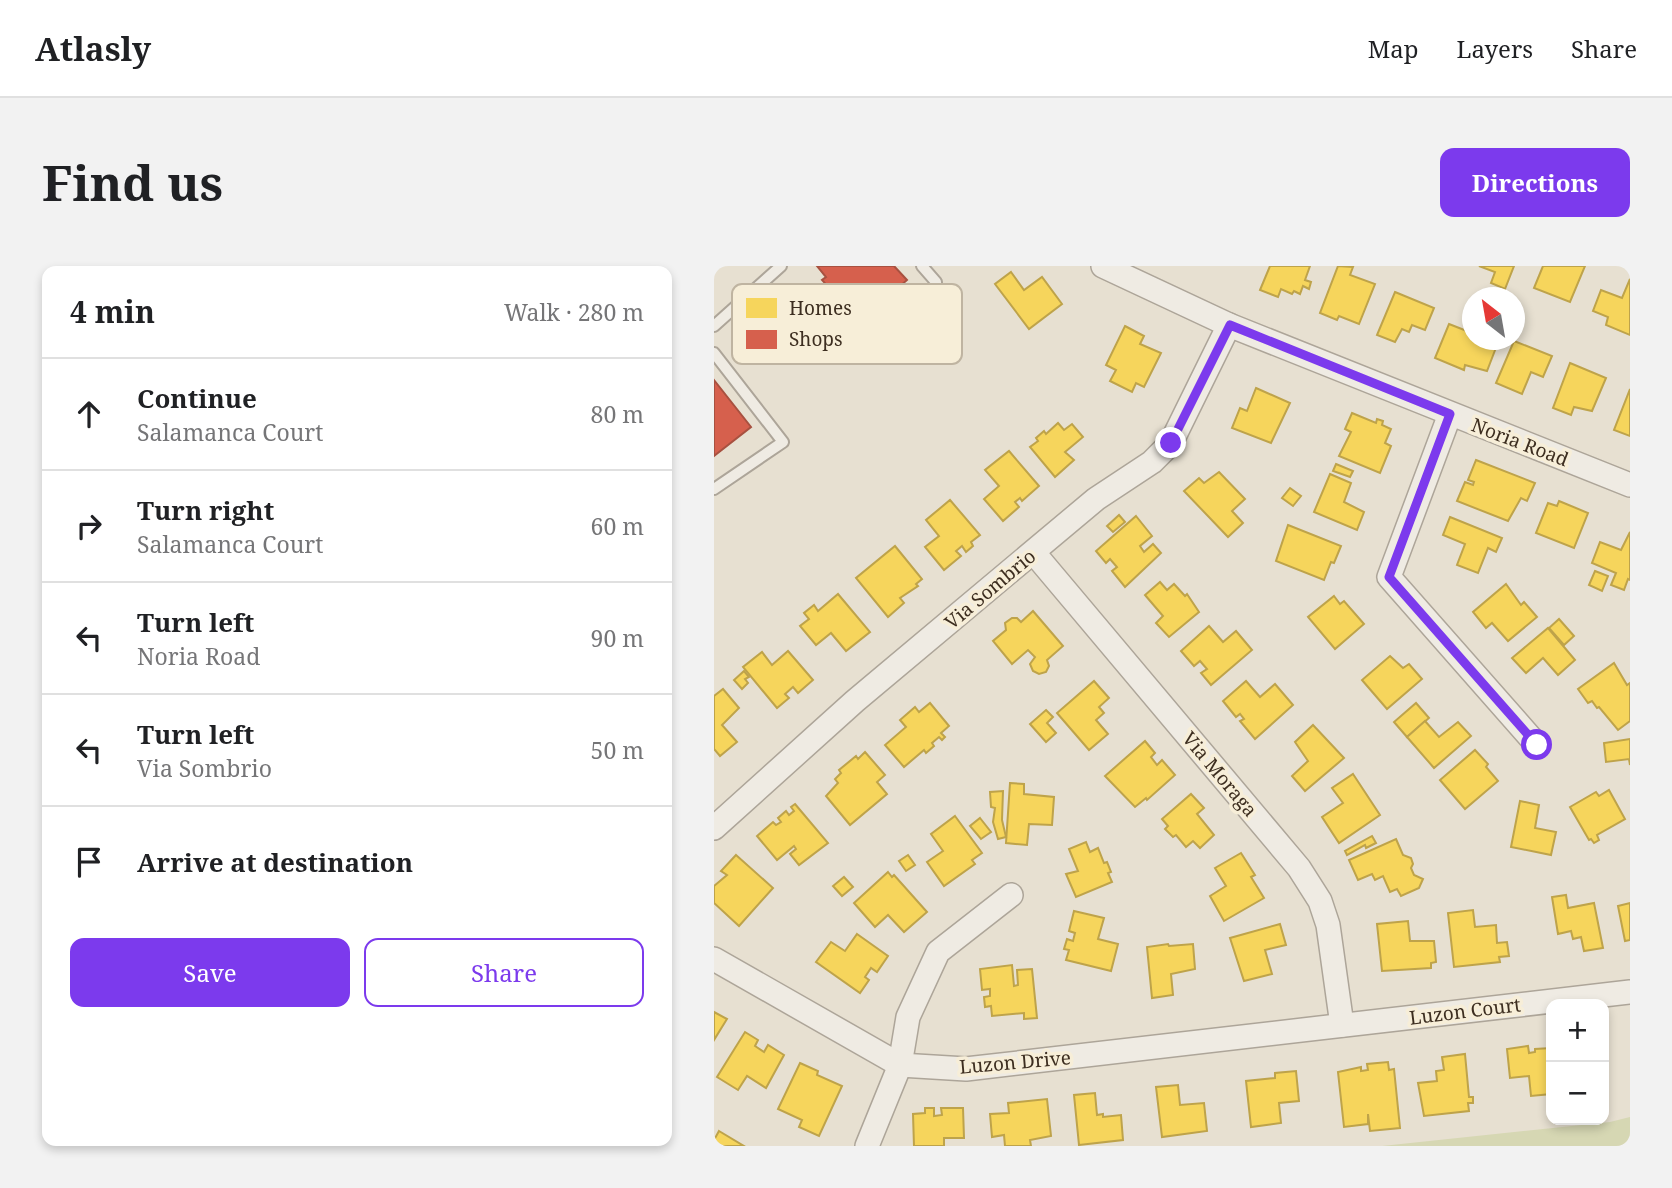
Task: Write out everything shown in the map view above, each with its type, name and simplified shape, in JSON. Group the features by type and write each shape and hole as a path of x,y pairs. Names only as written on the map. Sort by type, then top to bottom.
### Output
{"street":[{"name":"Noria Road","path":"1102,266 1230,325 1630,485"},
{"name":"Via Sombrio","path":"714,828 855,701 1096,499 1152,461 1171,443 1230,325"},
{"path":"1450,414 1389,577 1537,745"},
{"name":"Via Moraga","path":"1034,552 1299,868 1320,901 1328,925 1342,1025"},
{"path":"867,1146 900,1065 908,1017 939,952 1011,895"},
{"name":"Luzon Drive","path":"714,959 900,1065 966,1069 1342,1025"},
{"name":"Luzon Court","path":"1342,1025 1630,992"}],"lane":[{"path":"760,284 780,266"},
{"path":"922,266 936,284"},
{"path":"714,326 732,310"},
{"path":"714,353 783,442 714,489"}],"green space":[{"path":"1630,1117 1630,1146 1382,1146 1582,1125 1609,1125 1610,1122"}],"building: Homes":[{"path":"1270,266 1310,266 1305,280 1311,282 1309,289 1303,286 1300,294 1294,291 1292,294 1281,289 1278,297 1260,290"},
{"path":"1338,266 1353,267 1350,275 1375,284 1359,324 1339,316 1337,320 1320,313"},
{"path":"1479,266 1514,266 1506,287 1491,283 1495,272"},
{"path":"1543,266 1585,266 1570,302 1534,288"},
{"path":"1011,272 1024,290 1042,277 1062,304 1029,329 995,284"},
{"path":"1630,279 1630,335 1606,325 1608,317 1593,311 1601,290 1622,298"},
{"path":"1395,292 1434,308 1425,330 1412,325 1409,332 1402,329 1395,342 1377,335"},
{"path":"1449,324 1462,329 1462,350 1495,350 1487,371 1465,365 1464,370 1435,358"},
{"path":"1125,326 1144,336 1140,344 1161,353 1144,387 1136,383 1132,392 1110,381 1116,370 1106,365"},
{"path":"1525,345 1552,356 1543,377 1531,372 1522,394 1496,383 1510,350 1525,350"},
{"path":"1570,363 1606,378 1592,411 1574,407 1571,415 1553,408"},
{"path":"1256,388 1290,403 1271,443 1232,428 1240,408 1247,411"},
{"path":"1630,389 1630,436 1614,430"},
{"path":"1352,413 1376,423 1377,419 1383,421 1382,425 1391,429 1385,443 1391,446 1380,473 1339,456 1351,432 1345,429"},
{"path":"1058,423 1064,430 1072,424 1083,437 1065,452 1074,460 1055,477 1030,447 1044,431 1046,434"},
{"path":"1009,451 1039,486 1022,501 1020,498 1015,502 1019,507 1003,521 984,499 999,486 985,470"},
{"path":"1476,460 1535,483 1527,501 1521,498 1508,521 1457,501 1465,482 1473,485 1474,482 1468,480"},
{"path":"1336,464 1353,471 1350,477 1333,471"},
{"path":"1219,472 1245,499 1232,511 1243,523 1228,537 1184,491 1199,478 1204,483"},
{"path":"1330,474 1351,483 1344,502 1364,512 1357,530 1314,512"},
{"path":"1290,488 1301,496 1293,506 1282,498"},
{"path":"950,500 980,535 971,542 973,546 966,552 962,546 956,551 961,556 944,570 925,547 939,536 926,520"},
{"path":"1559,501 1588,513 1574,548 1536,533 1548,503 1557,506"},
{"path":"1119,515 1125,522 1113,532 1107,526"},
{"path":"1136,516 1152,536 1140,546 1144,552 1153,544 1161,553 1125,587 1112,571 1117,567 1110,559 1106,563 1096,551"},
{"path":"1450,517 1502,538 1496,552 1488,548 1478,573 1457,565 1465,544 1443,535"},
{"path":"1288,525 1341,546 1324,580 1276,561"},
{"path":"1630,532 1630,580 1628,579 1624,590 1611,585 1616,573 1592,563 1600,542 1621,550"},
{"path":"895,546 922,579 916,584 918,586 900,598 904,603 888,617 856,578"},
{"path":"1595,571 1608,576 1602,591 1589,585"},
{"path":"1160,582 1167,590 1174,584 1185,596 1187,594 1199,612 1169,637 1156,623 1163,616 1145,595"},
{"path":"1506,584 1521,605 1524,602 1537,617 1508,641 1492,623 1486,628 1473,612"},
{"path":"838,594 870,632 846,651 831,633 816,645 800,626 809,619 804,613 814,605 818,611"},
{"path":"1334,596 1340,604 1344,601 1364,624 1335,649 1308,617"},
{"path":"1033,611 1063,646 1047,660 1049,666 1046,672 1039,674 1033,671 1030,664 1035,657 1028,650 1012,664 993,641 1006,630 1005,623 1012,618 1021,622"},
{"path":"1559,619 1574,636 1564,645 1549,628"},
{"path":"1209,626 1223,642 1236,631 1252,650 1211,685 1201,673 1207,669 1200,661 1194,666 1181,651"},
{"path":"1548,628 1575,660 1558,675 1543,658 1526,673 1512,658"},
{"path":"788,651 813,680 798,693 793,687 785,694 789,698 777,708 743,667 762,652 772,665"},
{"path":"1390,656 1403,668 1409,664 1422,679 1387,709 1362,680"},
{"path":"1614,663 1627,685 1630,683 1630,721 1618,730 1599,707 1592,701 1588,703 1578,689"},
{"path":"744,671 749,677 745,679 748,683 742,689 734,680"},
{"path":"1094,681 1109,698 1099,707 1104,713 1096,720 1108,734 1089,750 1057,713"},
{"path":"1246,681 1260,697 1275,684 1293,705 1255,739 1240,721 1244,719 1240,714 1236,717 1223,701"},
{"path":"723,689 739,708 722,725 737,742 720,756 714,749 714,696"},
{"path":"930,703 949,726 941,733 945,737 942,740 939,737 926,753 924,750 904,767 885,745 906,727 900,720 915,707 919,712"},
{"path":"1416,703 1429,718 1407,737 1394,722"},
{"path":"1046,710 1053,717 1047,723 1056,733 1046,742 1030,724"},
{"path":"1425,721 1439,737 1458,722 1471,736 1434,768 1407,737"},
{"path":"1313,725 1344,758 1305,791 1292,776 1308,761 1295,742"},
{"path":"1630,739 1630,765 1629,759 1606,762 1604,743"},
{"path":"1145,741 1155,753 1151,757 1157,765 1162,760 1175,775 1135,807 1105,776"},
{"path":"1475,750 1498,781 1465,809 1440,780"},
{"path":"865,752 885,775 877,782 887,794 850,825 826,796 838,783 835,779 841,773 839,770"},
{"path":"1353,774 1380,815 1339,843 1322,817 1343,803 1332,788"},
{"path":"1010,783 1024,784 1024,794 1054,797 1052,825 1029,824 1027,845 1006,843"},
{"path":"1609,790 1625,819 1597,835 1599,840 1594,843 1589,840 1570,807 1596,792 1599,796"},
{"path":"1003,791 1002,820 1006,837 998,839 993,822 995,808 991,807 990,792"},
{"path":"1191,794 1204,808 1197,814 1214,835 1200,848 1193,841 1186,847 1176,835 1173,837 1165,829 1168,826 1162,819"},
{"path":"1520,801 1539,805 1535,828 1556,832 1551,855 1511,847"},
{"path":"795,804 828,843 799,865 790,854 796,849 794,846 777,860 757,836 773,822 776,825 781,822 778,818 786,811 789,815 794,811 791,807"},
{"path":"955,816 982,853 972,860 975,864 944,886 927,862 943,851 931,834"},
{"path":"980,818 991,832 981,839 970,826"},
{"path":"1372,836 1376,843 1366,848 1365,845 1347,855 1345,851"},
{"path":"1396,839 1403,855 1411,858 1414,875 1423,879 1419,888 1401,896 1397,889 1390,892 1383,876 1375,880 1372,874 1358,880 1349,860"},
{"path":"1086,842 1090,852 1098,848 1104,863 1107,862 1112,882 1076,897 1066,874 1078,871 1069,849"},
{"path":"1241,853 1255,875 1251,877 1264,898 1224,921 1210,896 1226,886 1215,868"},
{"path":"736,855 773,888 739,926 714,903 714,886 727,875 721,871"},
{"path":"908,855 915,865 906,871 899,861"},
{"path":"888,872 892,877 894,875 927,912 904,932 888,915 875,927 854,903"},
{"path":"844,877 853,887 842,896 833,886"},
{"path":"1566,895 1568,908 1594,903 1603,948 1584,951 1581,937 1573,939 1571,931 1558,934 1552,897"},
{"path":"1630,903 1630,940 1625,941 1618,906"},
{"path":"1473,910 1475,927 1496,925 1497,943 1507,942 1509,956 1499,957 1500,962 1454,967 1448,913"},
{"path":"1074,911 1104,918 1098,939 1118,944 1111,971 1066,960 1069,950 1064,949 1067,939 1073,941 1075,933 1069,931"},
{"path":"1408,921 1410,941 1434,941 1436,962 1431,963 1431,968 1382,971 1377,924"},
{"path":"1280,924 1286,945 1265,950 1272,974 1244,981 1230,938"},
{"path":"857,934 888,956 877,972 871,968 865,977 869,980 860,993 816,962 831,942 845,951"},
{"path":"1193,944 1195,969 1171,974 1173,995 1152,998 1147,947"},
{"path":"1012,965 1014,986 1018,985 1017,970 1032,969 1037,1018 1024,1019 1024,1013 992,1016 991,1006 985,1007 984,997 990,996 990,989 982,990 980,969"},
{"path":"714,1012 727,1019 714,1040"},
{"path":"745,1032 758,1040 755,1046 764,1052 768,1045 784,1055 766,1088 747,1076 738,1090 717,1077"},
{"path":"1528,1046 1529,1053 1535,1052 1535,1049 1546,1048 1546,1094 1531,1096 1529,1076 1510,1078 1507,1049"},
{"path":"1465,1054 1469,1097 1473,1097 1473,1103 1468,1103 1469,1111 1424,1116 1418,1083 1437,1081 1436,1071 1444,1070 1442,1057"},
{"path":"1388,1062 1389,1070 1394,1069 1400,1128 1370,1131 1368,1114 1368,1124 1344,1127 1338,1072 1361,1067 1361,1071 1368,1070 1367,1064"},
{"path":"800,1063 818,1071 817,1075 842,1086 819,1136 799,1127 802,1120 778,1109"},
{"path":"1296,1071 1299,1101 1279,1103 1281,1123 1251,1127 1246,1081 1275,1078 1275,1073"},
{"path":"1178,1085 1180,1105 1204,1103 1207,1131 1162,1137 1156,1087"},
{"path":"1095,1093 1097,1115 1121,1115 1123,1140 1079,1145 1074,1095"},
{"path":"1047,1099 1051,1136 1030,1140 1031,1146 1005,1146 1004,1135 992,1137 990,1114 1009,1113 1008,1103"},
{"path":"925,1108 934,1108 934,1116 942,1115 941,1108 963,1108 964,1138 944,1138 944,1146 914,1146 913,1114 925,1113"},
{"path":"719,1131 744,1146 714,1146"}],"building: Shops":[{"path":"817,266 894,266 907,280 902,284 826,284 822,280 826,277"},
{"path":"714,380 751,427 714,456"}],"route":[{"path":"1171,443 1230,325 1450,414 1389,577 1537,745"}]}
